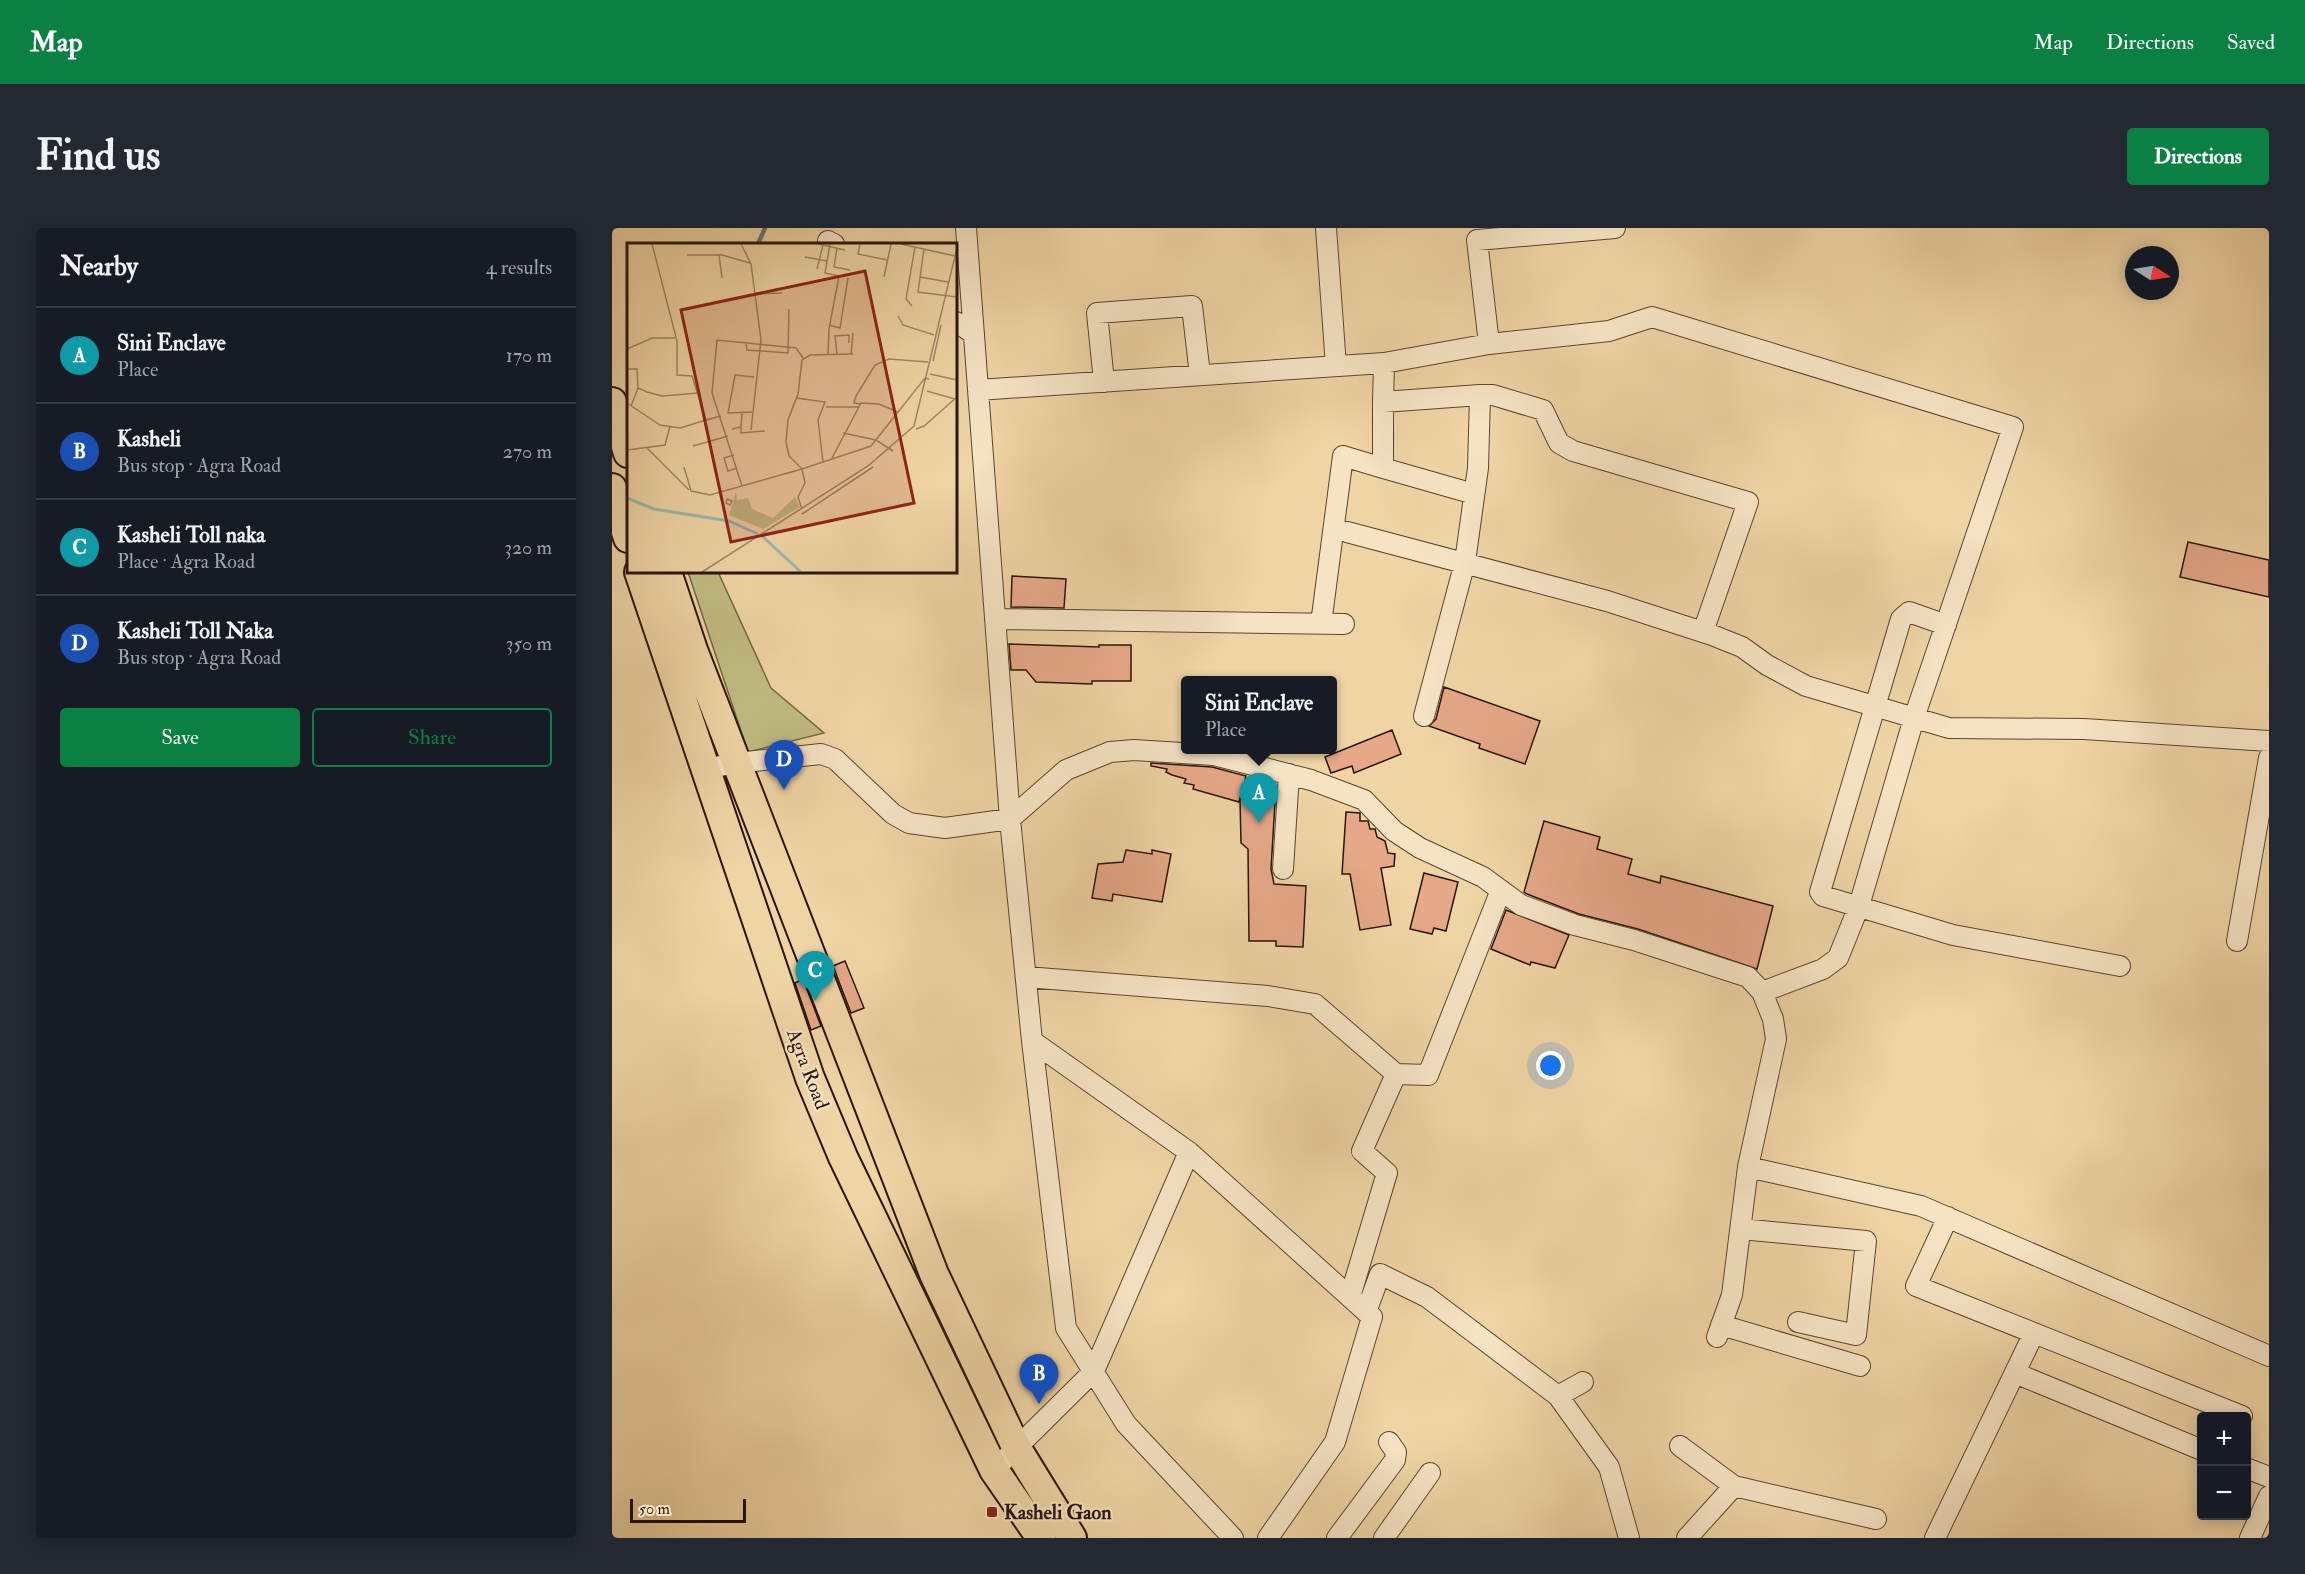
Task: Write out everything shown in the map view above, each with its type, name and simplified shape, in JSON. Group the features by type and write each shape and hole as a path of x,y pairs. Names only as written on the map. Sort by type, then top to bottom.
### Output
{"highway":[{"path":"612,402 627,450"},
{"path":"612,488 627,535"},
{"name":"Agra Road","path":"640,573 680,654"},
{"name":"Agra Road","path":"667,573 680,654 705,769 810,1078 843,1157 994,1470 1041,1538"},
{"path":"680,654 736,763 934,1274 1016,1447 1072,1538"}],"street":[{"path":"966,228 1010,819 1032,1041 1066,1328 1126,1424 1233,1538"},
{"path":"1326,228 1336,366"},
{"path":"1489,344 1477,234 1615,228"},
{"path":"1104,382 1097,313 1192,306 1200,375"},
{"path":"978,390 1384,363 1489,344 1609,331 1652,317 2013,427 1914,718 1859,906 1838,958 1823,969 1762,992"},
{"path":"957,323 974,334"},
{"path":"1383,468 1384,363"},
{"path":"1424,716 1465,562 1478,468 1480,395"},
{"path":"1383,402 1493,395 1542,410 1559,443 1573,451 1748,502 1703,632"},
{"path":"1321,624 1343,456 1474,494"},
{"path":"1347,532 1607,601 1703,632 1742,647 1767,665 1806,686 1949,728 2084,729 2269,741"},
{"path":"1946,625 1909,612 1901,619 1820,892 1823,896 1953,935 2120,966"},
{"path":"995,619 1344,624"},
{"path":"705,769 736,763 821,754 835,759 893,814 909,823 945,828 1010,819 1066,770 1110,752 1134,750 1181,753"},
{"path":"1198,754 1214,755 1311,780 1364,800 1394,831 1484,877 1521,905 1575,925 1657,947 1748,977 1762,992 1773,1019 1776,1039 1748,1167 1732,1295 1719,1331 1860,1366"},
{"path":"2236,941 2269,758"},
{"path":"1283,869 1289,774"},
{"path":"1026,977 1268,996 1315,1004 1395,1074 1428,1075 1501,890"},
{"path":"1032,1041 1189,1152 1371,1317 1335,1442 1268,1538"},
{"path":"1350,1297 1387,1173 1362,1151 1395,1074"},
{"path":"994,1470 1094,1371 1189,1152"},
{"path":"1748,1167 1921,1206 2269,1356"},
{"path":"1948,1218 1916,1286 2232,1412"},
{"path":"1741,1229 1866,1241 1856,1335 1798,1322"},
{"path":"1366,1312 1380,1274 1427,1297 1558,1396 1609,1467 1629,1538"},
{"path":"1935,1538 2034,1333"},
{"path":"2015,1373 2197,1448"},
{"path":"1558,1396 1582,1382"},
{"path":"1337,1538 1395,1460 1396,1452 1389,1442"},
{"path":"1680,1446 1734,1486 1876,1519"},
{"path":"2251,1470 2269,1477"},
{"path":"1384,1538 1430,1473"},
{"path":"1688,1538 1734,1486"},
{"path":"2250,1538 2269,1496"}],"shaded area":[{"path":"688,573 718,573 771,688 824,733 748,752"}],"building":[{"path":"2188,542 2269,560 2269,597 2180,577"},
{"path":"1012,576 1066,579 1064,608 1011,607"},
{"path":"1009,644 1099,647 1099,645 1131,645 1131,681 1092,681 1092,684 1036,682 1026,670 1011,670"},
{"path":"1444,687 1540,721 1525,764 1479,748 1480,744 1429,726 1436,719"},
{"path":"1392,730 1401,754 1354,773 1352,766 1331,773 1325,757"},
{"path":"1151,763 1212,767 1246,776 1239,802 1193,789 1194,785 1184,783 1186,779 1166,772 1167,769 1151,766"},
{"path":"1240,799 1275,802 1271,869 1274,884 1306,886 1303,947 1276,946 1276,941 1249,941 1248,849 1241,843"},
{"path":"1346,812 1360,813 1360,821 1368,821 1370,829 1375,829 1377,837 1385,841 1388,853 1395,854 1394,866 1381,868 1391,925 1360,930 1350,874 1342,874"},
{"path":"1544,821 1600,837 1597,849 1632,859 1628,874 1660,883 1661,876 1773,906 1757,969 1638,929 1579,914 1524,892"},
{"path":"1126,850 1152,854 1152,850 1171,854 1162,902 1113,894 1112,901 1092,898 1098,864 1123,862"},
{"path":"1424,873 1458,882 1446,931 1434,928 1432,934 1410,929"},
{"path":"1506,910 1569,935 1555,968 1531,962 1530,965 1491,949"},
{"path":"845,961 864,1008 851,1013 833,966"},
{"path":"803,979 821,1026 811,1030 795,983"}],"waterway":[{"path":"758,243 765,228"}],"place":[{"name":"Kasheli Toll Naka","path":"784,790"},
{"name":"Sini Enclave","path":"1259,823"},
{"name":"Kasheli Toll naka","path":"815,1001"},
{"name":"Kasheli","path":"1039,1404"},
{"name":"Kasheli Gaon","path":"992,1512"}]}
